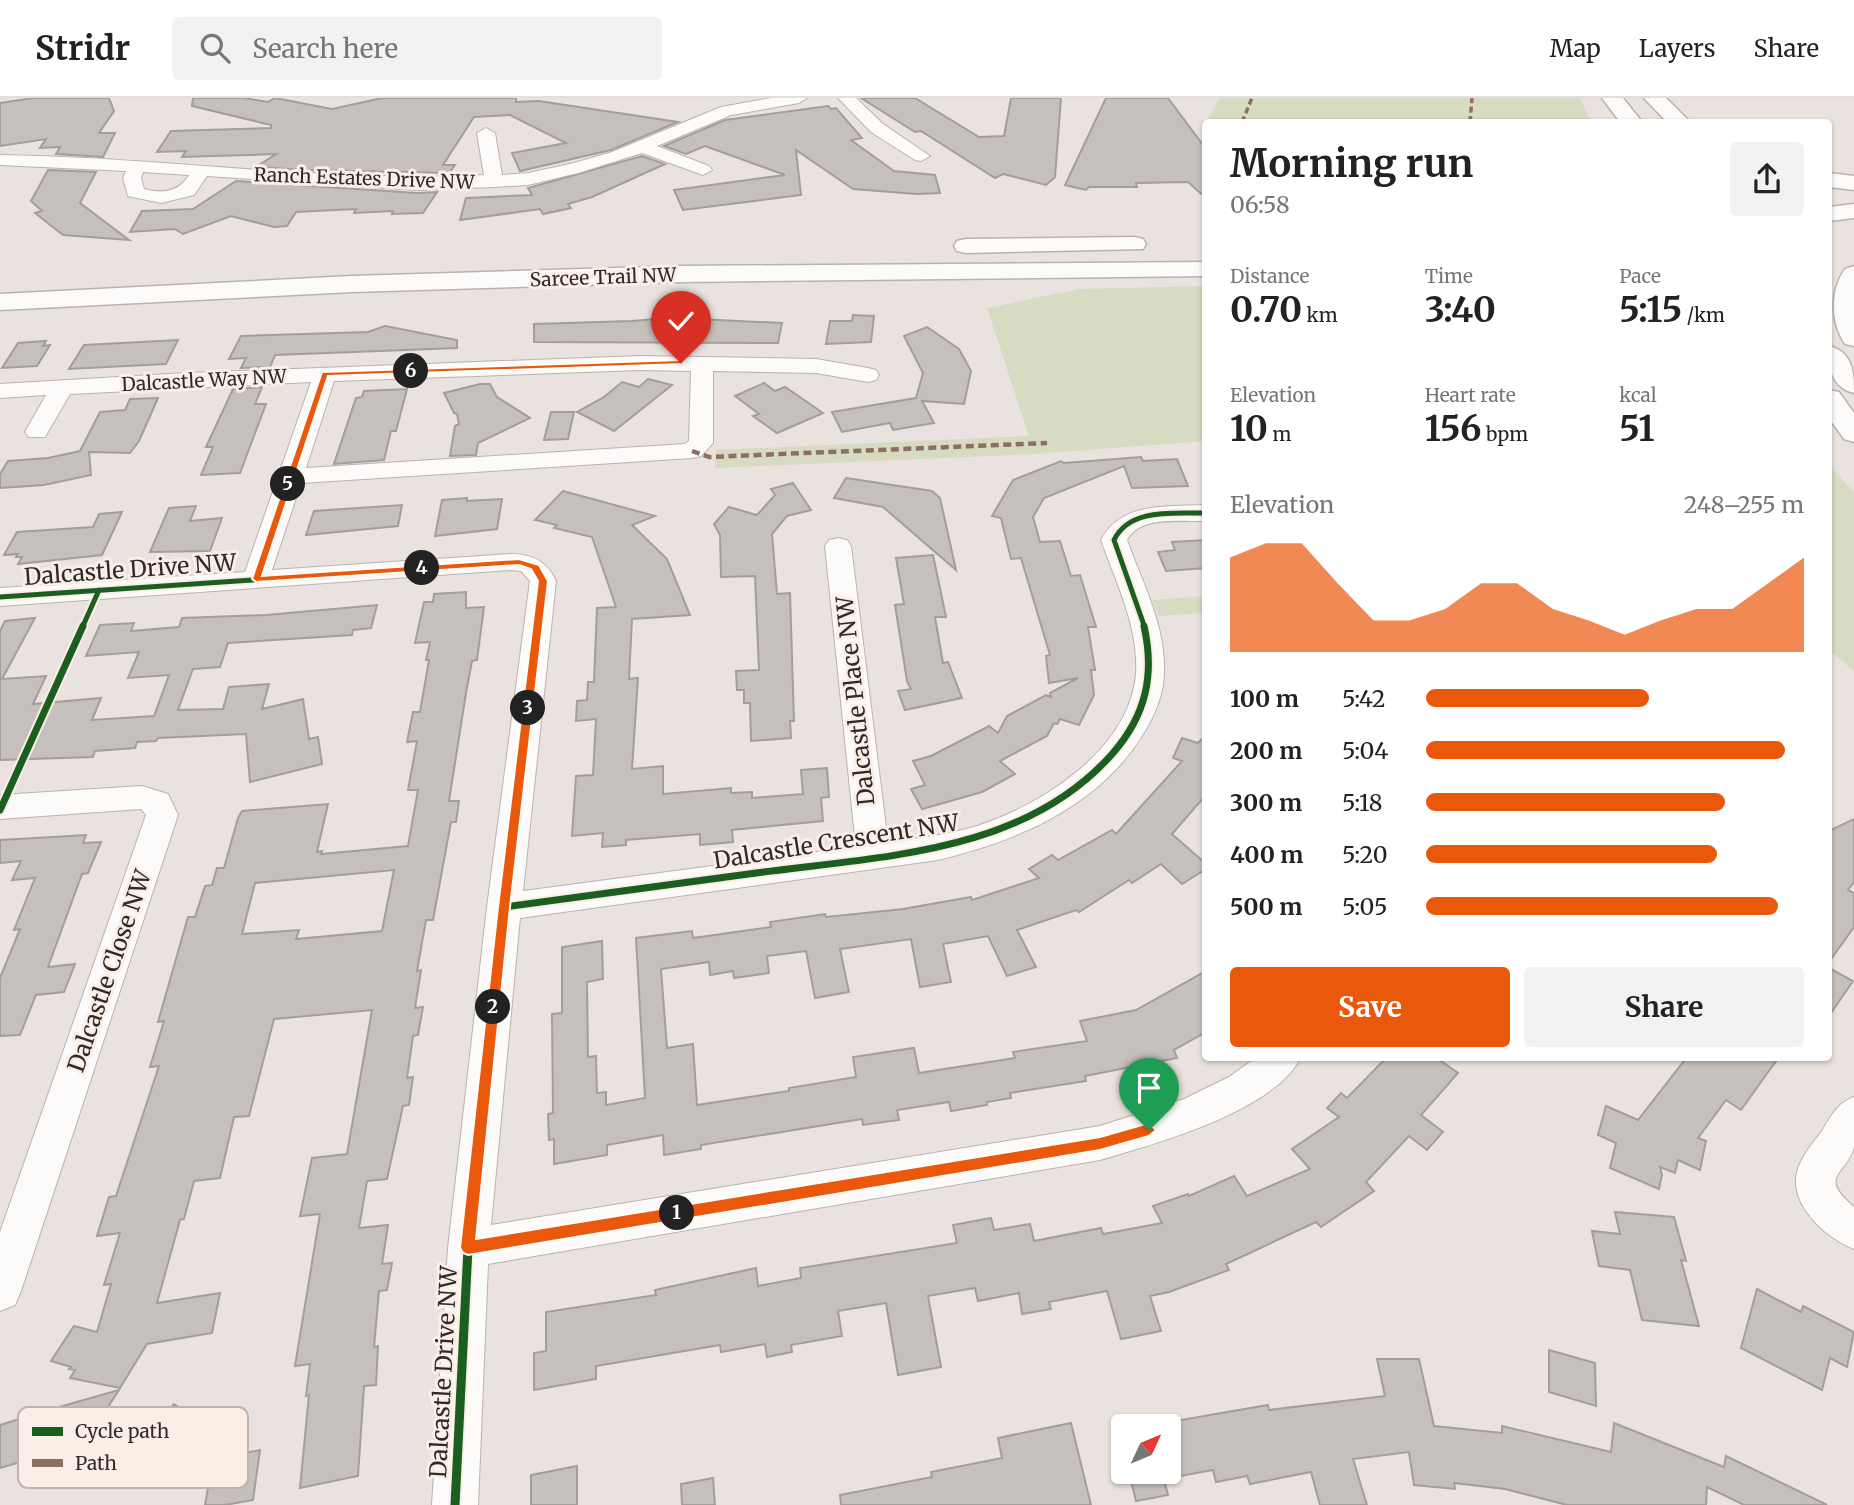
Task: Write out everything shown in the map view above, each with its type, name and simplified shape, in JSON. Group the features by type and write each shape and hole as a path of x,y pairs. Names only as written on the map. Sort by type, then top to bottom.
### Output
{"main road":[{"path":"1595,98 1606,119"},
{"path":"1612,98 1629,119"},
{"path":"1646,98 1660,119"},
{"path":"1654,98 1676,119"},
{"path":"1832,180 1854,183"},
{"path":"1832,202 1854,200"},
{"path":"1832,214 1854,211"},
{"path":"1832,228 1854,226"},
{"path":"944,247 1151,244"},
{"name":"Sarcee Trail NW","path":"682,251 710,250"},
{"name":"Sarcee Trail NW","path":"0,302 352,284 682,274 1202,269"},
{"path":"1854,274 1846,297 1847,319 1854,338"},
{"path":"1832,358 1854,385"},
{"path":"1832,402 1854,433"},
{"path":"1832,433 1854,456"}],"street":[{"name":"Ranch Estates Drive NW","path":"0,160 417,184 528,179 579,168 727,111 799,98"},
{"path":"846,98 877,128 921,156"},
{"path":"709,103 727,111"},
{"path":"486,133 494,181"},
{"path":"641,146 703,170"},
{"path":"136,167 132,178 135,192 146,197 173,196 187,191 201,171"},
{"path":"291,477 692,451 701,443 702,363"},
{"name":"Dalcastle Way NW","path":"0,391 325,374 561,375 702,363 816,366 868,375"},
{"path":"256,579 325,374"},
{"path":"37,432 62,387"},
{"name":"Dalcastle Crescent NW","path":"504,907 938,848 981,837 1024,820 1066,796 1111,756 1132,726 1145,698 1150,674 1146,638 1114,540 1115,536 1126,523 1141,518 1202,513"},
{"name":"Dalcastle Place NW","path":"838,545 873,857"},
{"name":"Dalcastle Drive NW","path":"0,597 510,562 529,564 540,573 543,581 504,907 468,1248 456,1505"},
{"name":"Dalcastle Close NW","path":"0,807 142,797 157,802 162,815 0,1291"},
{"path":"468,1248 1100,1143 1191,1115 1242,1087 1278,1061"},
{"path":"1854,1114 1816,1173 1815,1182 1823,1203 1832,1215 1854,1230"}],"green space":[{"path":"1220,98 1580,98 1590,119 1208,119"},
{"path":"1202,286 1202,441 1034,454 715,468 716,450 1029,436 987,308 1080,289"},
{"path":"1832,468 1854,492 1854,671 1832,653"},
{"path":"1202,596 1202,613 1159,616 1152,600"}],"building":[{"path":"34,98 109,98 114,111 99,133 115,133 103,157 56,154 60,147 40,148 46,139 0,146 0,103"},
{"path":"193,98 244,98 268,102 275,98 332,109 382,98 516,98 516,102 539,101 678,122 611,150 520,171 512,153 566,143 510,115 474,117 443,165 455,165 449,173 303,170 256,167 276,154 182,157 186,151 157,152 171,131 271,128 271,125 192,106"},
{"path":"861,98 915,98 979,137 1004,136 1011,98 1061,98 1055,177 1046,185 1003,174 995,178 921,131 915,132"},
{"path":"1106,98 1168,98 1202,144 1202,194 1188,182 1136,183 1137,187 1089,187 1086,190 1065,185"},
{"path":"828,106 831,109 836,108 862,138 851,140 894,171 935,175 940,193 853,189 796,150 801,195 683,210 674,190 785,175 705,146 686,154 664,146 725,120"},
{"path":"642,156 665,164 592,197 568,204 571,208 543,214 540,209 460,220 466,198 532,195 528,188"},
{"path":"48,170 96,172 80,203 129,240 63,235 35,213 42,211 31,201"},
{"path":"236,181 437,192 423,213 354,213 356,209 296,212 287,226 274,227 231,216 183,234 175,229 130,232 142,211 193,209"},
{"path":"699,315 698,319 782,323 778,343 534,342 534,324 632,321"},
{"path":"853,315 874,316 871,342 826,344 830,321 852,321"},
{"path":"385,326 457,340 457,348 275,355 270,367 241,368 246,358 229,359 241,336 368,332"},
{"path":"927,327 959,349 971,371 964,404 922,401 934,423 893,430 890,423 842,432 832,412 916,398 923,373 904,336"},
{"path":"178,340 166,364 69,369 84,345"},
{"path":"46,341 43,346 50,345 37,366 2,368 18,343"},
{"path":"648,379 672,385 614,431 577,412 604,397 622,382 639,387"},
{"path":"764,383 775,391 785,387 823,413 777,433 753,416 759,414 735,396"},
{"path":"490,384 497,397 530,418 478,443 476,455 450,456 455,426 459,424 457,414 444,393"},
{"path":"262,387 255,404 266,404 240,473 201,475 213,447 206,447 233,389"},
{"path":"407,389 396,431 391,431 384,460 334,464 356,398 362,397 364,391"},
{"path":"158,398 139,441 130,453 89,452 91,475 44,485 0,488 0,474 8,461 48,458 80,451 100,412 125,410 130,399"},
{"path":"551,412 574,412 568,439 544,440"},
{"path":"1141,457 1143,461 1177,459 1188,486 1132,488 1124,466 1044,498 1033,517 1040,542 1060,541 1071,576 1080,575 1096,627 1088,627 1095,670 1091,670 1094,695 1079,725 1060,719 1057,724 1054,723 1047,736 1000,761 1015,774 982,792 922,809 911,789 925,785 913,761 931,756 989,726 998,733 1007,716 1046,695 1051,697 1050,693 1078,678 1049,683 1046,656 1050,655 1021,558 1011,559 1001,518 992,516 1013,480 1061,461 1064,463"},
{"path":"846,478 932,491 940,498 956,570 883,507 834,498"},
{"path":"793,483 811,510 787,516 772,534 777,594 790,593 794,721 790,721 791,738 751,741 750,703 744,703 744,690 737,690 736,671 759,670 755,576 721,577 720,535 714,524 729,507 757,515 775,495 771,489"},
{"path":"563,491 655,516 632,525 667,559 690,615 632,619 629,679 638,678 632,769 663,766 663,794 731,788 731,793 752,792 752,798 803,794 801,770 827,768 829,797 821,798 823,821 732,830 733,842 700,845 700,834 626,840 626,845 602,847 603,833 572,836 576,776 593,775 596,719 576,721 577,701 587,700 588,682 594,682 597,608 616,607 592,537 554,528 557,525 535,520"},
{"path":"467,498 467,501 502,499 497,529 435,536 442,500"},
{"path":"402,505 398,526 306,535 314,511"},
{"path":"196,506 190,521 222,518 210,551 150,552 169,508"},
{"path":"122,512 102,555 18,564 22,557 16,557 18,554 4,555 17,532 93,527 99,514"},
{"path":"1202,540 1202,568 1166,571 1158,552 1175,550 1172,542"},
{"path":"933,555 946,617 935,617 943,663 948,662 962,698 905,710 898,691 911,689 907,681 895,605 904,604 896,558"},
{"path":"466,592 466,608 484,607 477,660 472,661 449,801 459,801 456,822 451,822 433,920 426,920 417,971 421,970 415,1008 423,1007 418,1035 413,1036 407,1078 413,1077 409,1105 403,1106 387,1179 367,1181 359,1228 388,1225 382,1264 392,1263 387,1290 379,1291 374,1347 378,1346 376,1385 364,1386 358,1476 300,1488 310,1364 295,1366 320,1214 300,1216 312,1158 347,1154 372,1010 274,1019 249,1116 234,1117 220,1178 194,1181 157,1303 220,1293 212,1333 147,1344 120,1388 70,1378 75,1370 51,1361 74,1326 97,1332 111,1284 104,1285 120,1233 97,1236 109,1197 116,1196 159,1066 150,1067 164,1021 158,1022 188,917 195,917 205,886 212,885 217,868 224,868 242,811 328,804 317,852 322,851 321,854 408,846 418,790 408,790 417,741 407,742 413,712 420,712 430,642 415,643 424,602 433,602 434,594","holes":["394,870 382,931 296,939 299,930 242,934 255,883"]},
{"path":"377,605 371,628 353,630 352,635 228,643 220,667 193,669 178,710 223,709 229,687 269,684 262,709 303,699 309,739 318,737 322,764 250,782 246,734 158,738 156,741 137,742 135,748 95,751 93,757 0,760 0,631 5,621 35,618 2,679 46,676 33,704 101,698 92,720 154,716 169,675 128,678 139,652 86,656 100,625 134,623 131,631 179,627 182,618 266,615"},
{"path":"1182,738 1198,743 1202,739 1202,800 1172,834 1202,860 1202,872 1182,884 1161,864 1132,883 1129,880 1079,912 1076,910 1017,930 1036,967 1007,976 988,936 943,944 951,982 920,987 911,939 840,949 849,992 815,998 806,951 767,956 769,973 734,978 733,971 710,975 709,962 661,969 667,1048 693,1044 697,1105 789,1091 789,1088 856,1077 853,1057 914,1048 919,1073 1015,1058 1013,1052 1087,1041 1080,1021 1136,1010 1202,973 1202,1034 1174,1050 1177,1058 1085,1076 1086,1081 1010,1093 1011,1098 987,1102 987,1105 951,1111 949,1102 897,1110 899,1120 863,1125 862,1119 701,1145 701,1149 664,1155 663,1135 607,1145 607,1155 554,1164 554,1139 549,1140 548,1114 553,1113 552,1014 562,1013 562,947 602,941 603,979 587,982 588,1057 596,1056 597,1093 606,1092 606,1105 645,1098 636,938 692,931 693,938 771,927 770,922 825,914 826,917 903,909 971,897 972,900 1039,878 1029,869 1052,855 1058,860 1112,830 1116,834 1182,761 1173,758"},
{"path":"1854,819 1854,882 1848,890 1854,893 1854,927 1832,958 1832,830"},
{"path":"86,835 83,843 101,842 88,873 82,874 48,967 75,964 64,992 36,995 20,1035 0,1036 0,978 20,929 14,930 35,878 12,880 21,861 0,863 0,840"},
{"path":"1832,970 1853,981 1832,1012"},
{"path":"1383,1061 1441,1061 1458,1073 1421,1115 1443,1132 1427,1150 1409,1136 1366,1182 1374,1191 1321,1227 1316,1222 1226,1264 1229,1270 1169,1292 1150,1296 1161,1331 1121,1339 1107,1291 1049,1302 1051,1309 1022,1314 1019,1293 978,1301 975,1288 928,1296 941,1367 898,1375 886,1303 838,1311 842,1336 791,1345 792,1352 767,1357 765,1344 721,1352 720,1345 596,1366 596,1379 534,1390 534,1353 546,1351 546,1312 656,1295 655,1290 756,1268 758,1286 801,1278 800,1268 957,1243 953,1225 991,1218 994,1230 1030,1224 1034,1241 1101,1228 1103,1234 1162,1223 1153,1206 1188,1194 1189,1196 1234,1176 1247,1196 1310,1169 1292,1149 1339,1117 1327,1108 1341,1093 1347,1098"},
{"path":"1684,1061 1776,1061 1741,1110 1726,1100 1698,1138 1706,1141 1700,1170 1678,1160 1675,1173 1660,1167 1662,1175 1659,1189 1610,1168 1616,1143 1598,1135 1606,1106 1638,1120"},
{"path":"1615,1212 1674,1217 1686,1261 1681,1260 1699,1326 1642,1320 1630,1270 1599,1266 1592,1231 1620,1234"},
{"path":"1757,1289 1801,1312 1803,1306 1854,1332 1847,1367 1830,1358 1822,1390 1741,1348"},
{"path":"1549,1350 1595,1363 1596,1406 1549,1392"},
{"path":"1377,1359 1419,1359 1434,1426 1502,1433 1502,1426 1611,1452 1614,1423 1724,1467 1726,1456 1827,1505 1744,1505 1707,1487 1706,1505 1567,1505 1505,1489 1454,1483 1455,1489 1414,1485 1409,1452 1353,1459 1367,1505 1320,1505 1311,1472 1250,1484 1247,1476 1216,1482 1213,1470 1181,1476 1181,1420 1268,1405 1269,1410 1385,1396"},
{"path":"119,1390 108,1407 59,1407"},
{"path":"18,1419 18,1463 0,1468 0,1425"},
{"path":"1071,1423 1091,1505 841,1505 840,1495 932,1477 931,1472 1002,1458 998,1438"},
{"path":"260,1450 253,1500 205,1505 208,1488 248,1488 248,1452"},
{"path":"577,1466 577,1505 531,1505 531,1475"},
{"path":"713,1478 715,1505 682,1505 681,1484"},
{"path":"1132,1484 1165,1484 1168,1495 1136,1501"}],"marked path":[{"path":"1243,119 1252,98"},
{"path":"1470,119 1472,98"},
{"path":"692,451 709,457 1047,443"}],"cycle path":[{"path":"504,907 938,848 993,832 1045,808 1087,779 1106,762 1136,722 1145,699 1150,675 1148,641 1114,540 1119,530 1128,523 1153,515 1202,513"},
{"path":"0,597 510,562 530,565 541,576 543,581 504,907 468,1248 455,1505"},
{"path":"0,810 99,590"}],"route":[{"path":"681,363 325,374 256,579 519,562 535,567 543,581 504,907 468,1248 1100,1143 1149,1130"}]}
